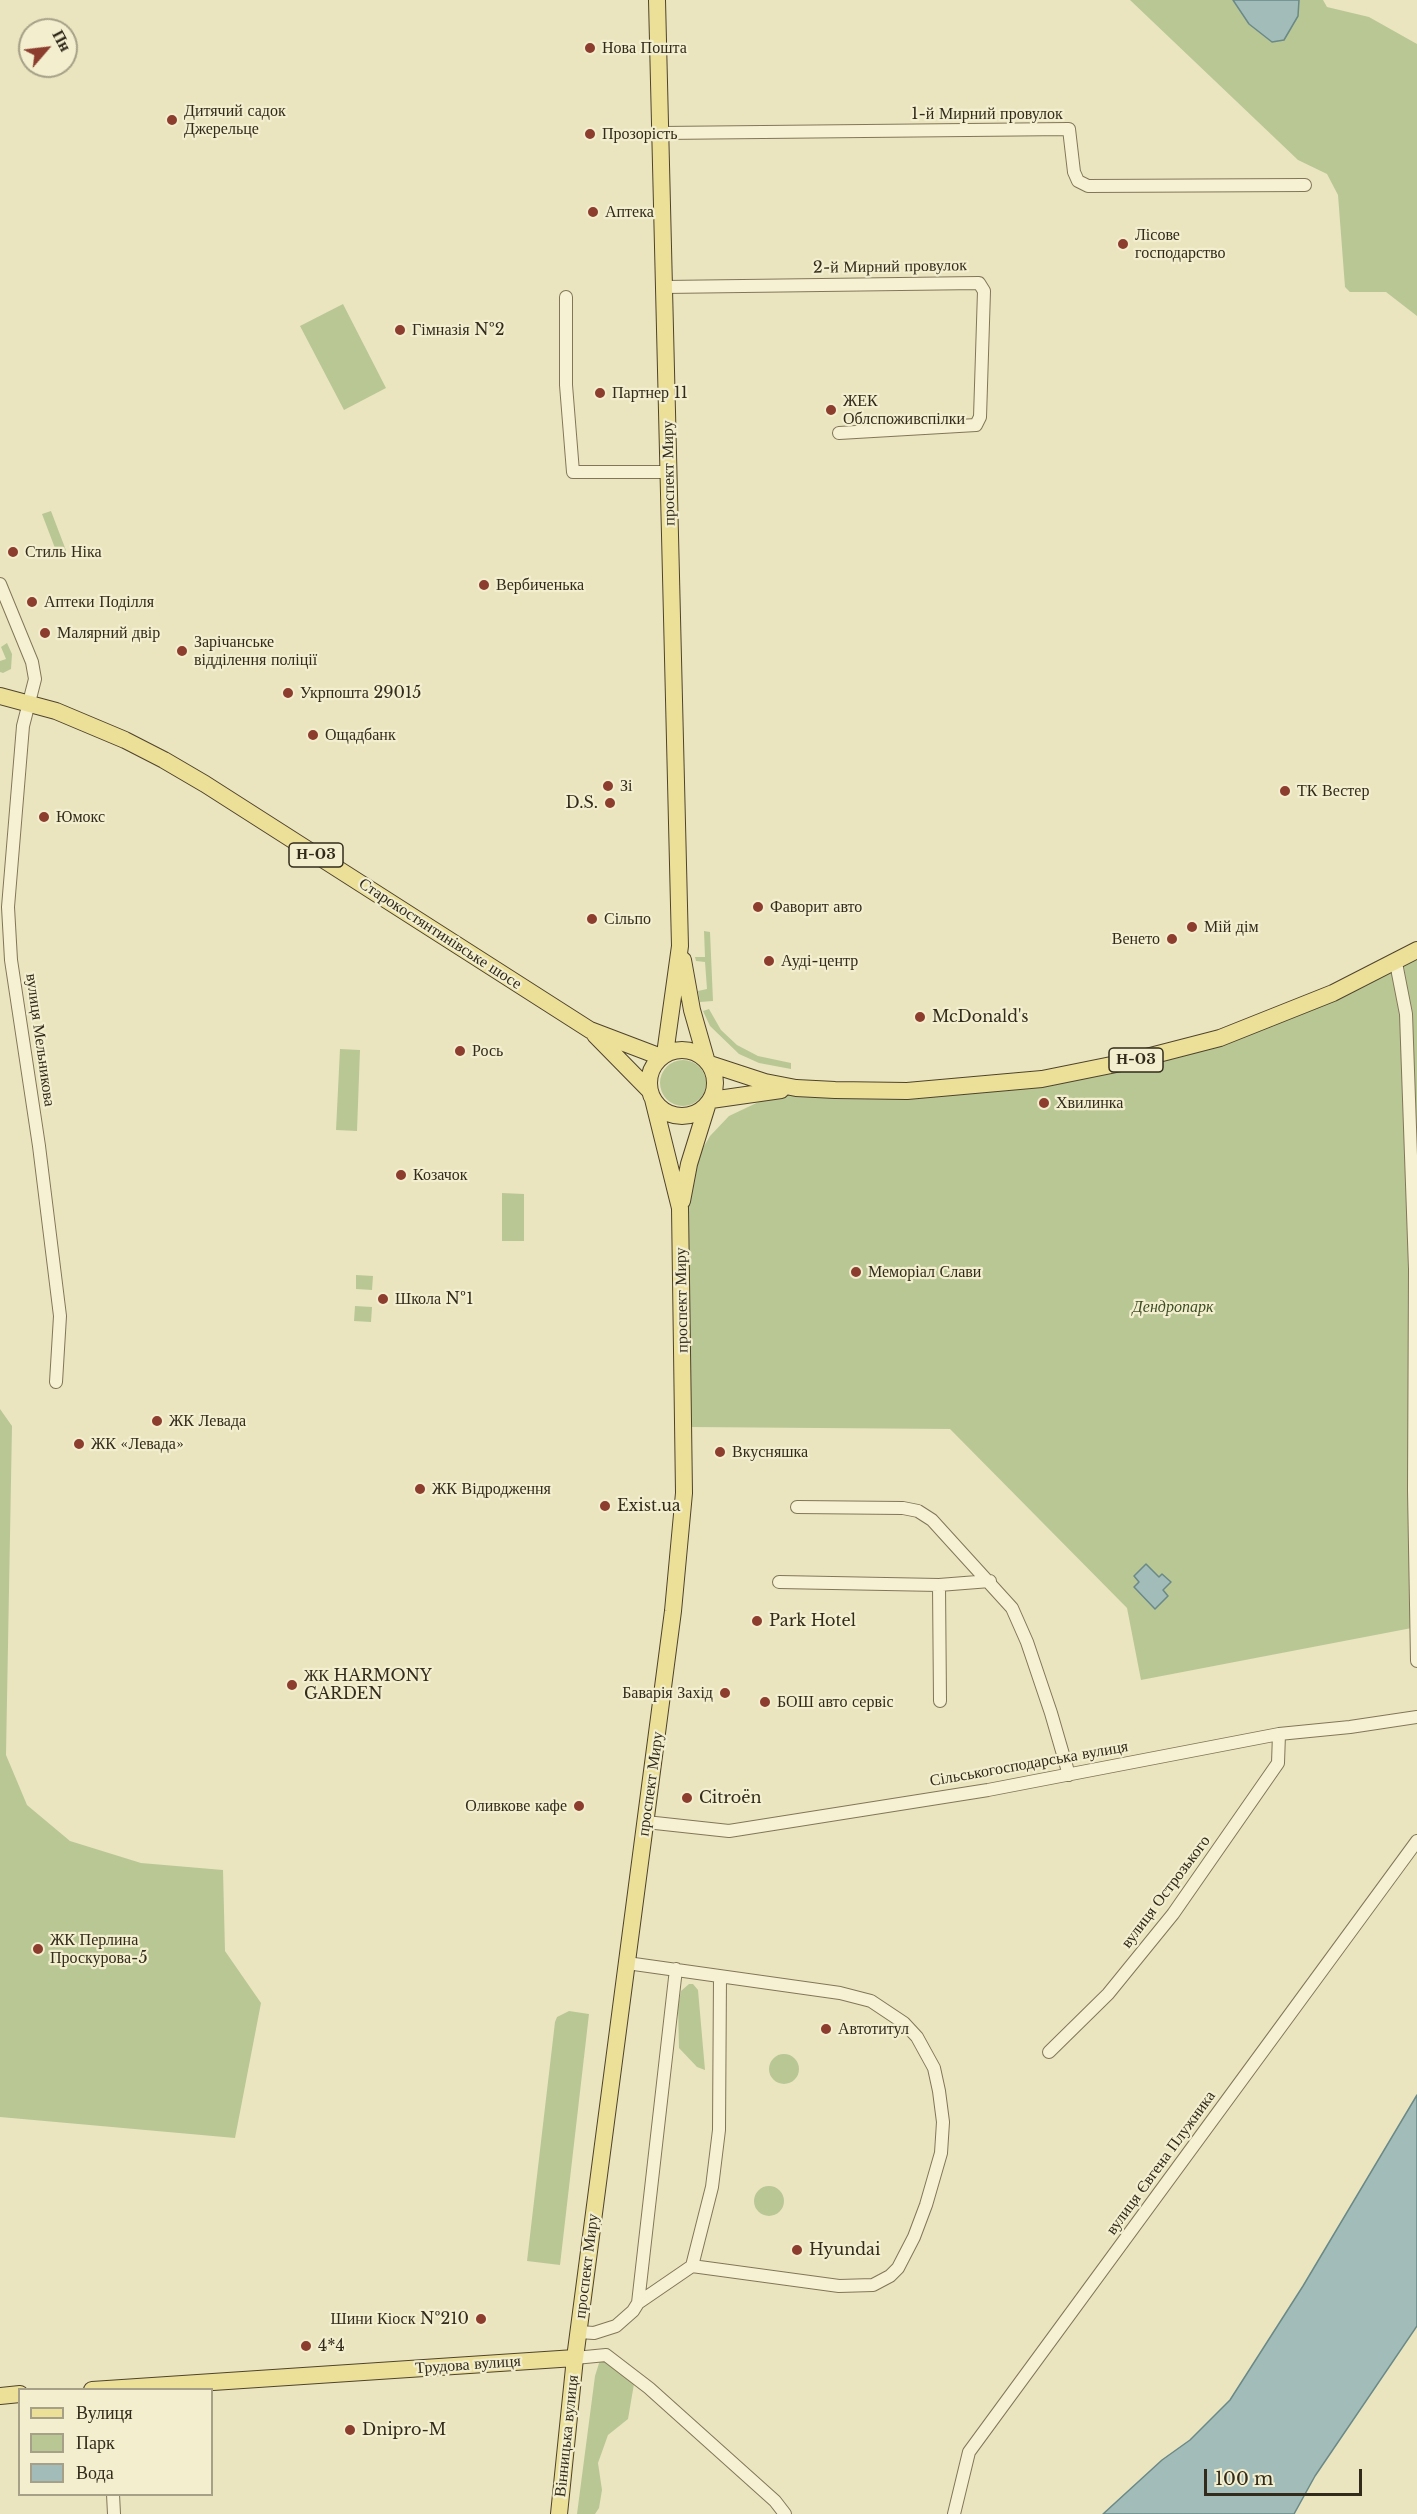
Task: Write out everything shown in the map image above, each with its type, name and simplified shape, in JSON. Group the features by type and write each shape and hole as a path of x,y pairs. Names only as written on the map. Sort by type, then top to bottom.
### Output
{"main road":[{"name":"проспект Миру","path":"657,0 680,946 692,1010 708,1062"},
{"name":"Старокостянтинівське шосе","path":"0,696 56,711 124,740 205,784 590,1030"},
{"name":"проспект Миру","path":"663,1055 680,946"},
{"name":"Н-03","path":"590,1030 663,1055 686,1049 708,1062 765,1082 796,1088 907,1091 994,1084 1042,1079 1131,1061 1220,1038 1272,1019 1396,963 1417,950"},
{"name":"Н-03","path":"590,1030 663,1111 678,1116 694,1115 709,1103 796,1088"},
{"path":"651,1095 651,1069 663,1055"},
{"path":"708,1062 716,1078 714,1093 709,1103"},
{"name":"проспект Миру","path":"651,1095 680,1208"},
{"name":"проспект Миру","path":"575,2358 673,1611 684,1493 680,1208 689,1164 709,1103"},
{"name":"Трудова вулиця","path":"116,2388 575,2358"},
{"name":"Вінницька вулиця","path":"559,2514 575,2358"},
{"path":"0,2396 18,2394"}],"street":[{"name":"1-й Мирний провулок","path":"660,133 1069,129 1074,172 1078,181 1088,186 1305,185"},
{"name":"2-й Мирний провулок","path":"664,287 980,283 984,291 980,417 976,424 839,433"},
{"path":"566,297 566,385 573,472 669,472"},
{"name":"вулиця Мельникова","path":"0,584 32,662 35,679 23,726 8,907 11,960 39,1146 60,1316 56,1382"},
{"path":"1396,963 1406,1014 1414,1246 1417,1661"},
{"path":"797,1507 903,1508 918,1511 932,1520 990,1581 1012,1608 1027,1642 1069,1775"},
{"path":"779,1582 939,1585 990,1581"},
{"path":"939,1585 940,1701"},
{"name":"Сільськогосподарська вулиця","path":"646,1822 729,1830 988,1790 1279,1734 1417,1717"},
{"name":"вулиця Острозького","path":"1049,2052 1108,1994 1173,1914 1278,1763 1279,1734"},
{"name":"вулиця Євгена Плужника","path":"954,2514 969,2452 1417,1841"},
{"path":"627,1963 840,1993 871,2001 904,2023 925,2048 934,2068 943,2122 941,2153 914,2237 898,2268 890,2276 873,2285 839,2286 692,2266"},
{"path":"636,2307 676,1969"},
{"path":"579,2332 594,2333 616,2326 636,2307 692,2266 715,2176 719,2130 720,1976"},
{"name":"Трудова вулиця","path":"575,2358 606,2355 649,2388 775,2502 785,2514"},
{"path":"113,2496 114,2514"}],"green space":[{"path":"1130,0 1323,0 1327,7 1369,17 1417,44 1417,316 1386,292 1350,292 1345,287 1338,195 1327,174 1298,160"},
{"path":"343,304 386,388 344,410 300,326"},
{"path":"51,511 67,553 58,556 42,514"},
{"path":"7,643 12,654 11,669 3,673 0,672 0,661 6,659 1,647"},
{"path":"704,931 710,932 713,1001 700,1002 698,991 707,989 705,962 696,961 695,957 705,957"},
{"name":"Дендропарк","path":"1417,956 1417,1627 1141,1680 1127,1608 950,1429 689,1427 685,1208 693,1165 710,1136 729,1116 767,1098 796,1093 1132,1066"},
{"path":"709,1009 721,1030 737,1045 758,1056 791,1063 791,1069 759,1063 739,1054 710,1026 703,1011"},
{"path":"340,1049 360,1050 357,1131 336,1130"},
{"path":"683,1060 699,1067 706,1083 699,1099 683,1106 667,1099 660,1083 667,1067"},
{"path":"502,1193 524,1194 524,1241 502,1241"},
{"path":"356,1275 373,1276 372,1290 356,1289"},
{"path":"355,1306 372,1307 371,1322 354,1321"},
{"path":"0,1409 12,1426 6,1755 27,1805 70,1841 141,1863 223,1870 225,1951 261,2003 235,2138 0,2117"},
{"path":"689,1984 693,1984 698,1990 705,2070 697,2067 679,2048 678,2006 681,1991"},
{"path":"569,2011 589,2014 560,2265 527,2261 555,2022 557,2017"},
{"path":"784,2054 795,2058 799,2069 795,2080 784,2084 773,2080 769,2069 773,2058"},
{"path":"769,2186 780,2190 784,2201 780,2212 769,2216 758,2212 754,2201 758,2190"},
{"path":"600,2360 604,2360 634,2384 628,2419 608,2435 598,2463 602,2490 599,2508 595,2514 577,2514 595,2376"}],"water":[{"path":"1233,0 1299,0 1298,16 1284,40 1272,42 1249,24"},
{"path":"1146,1564 1159,1577 1162,1574 1171,1582 1163,1590 1168,1596 1155,1609 1134,1587 1139,1582 1134,1576"},
{"path":"1417,2095 1417,2326 1315,2476 1294,2514 1103,2514 1162,2460 1190,2440 1230,2400 1303,2286"}],"place":[{"name":"Нова Пошта","path":"590,48"},
{"name":"Дитячий садок Джерельце","path":"172,120"},
{"name":"Прозорість","path":"590,134"},
{"name":"Аптека","path":"593,212"},
{"name":"Лісове господарство","path":"1123,244"},
{"name":"Гімназія №2","path":"400,330"},
{"name":"Партнер 11","path":"600,393"},
{"name":"ЖЕК Облспоживспілки","path":"831,410"},
{"name":"Стиль Ніка","path":"13,552"},
{"name":"Вербиченька","path":"484,585"},
{"name":"Аптеки Поділля","path":"32,602"},
{"name":"Малярний двір","path":"45,633"},
{"name":"Зарічанське відділення поліції","path":"182,651"},
{"name":"Укрпошта 29015","path":"288,693"},
{"name":"Ощадбанк","path":"313,735"},
{"name":"Зі","path":"608,786"},
{"name":"ТК Вестер","path":"1285,791"},
{"name":"D.S.","path":"610,803"},
{"name":"Юмокс","path":"44,817"},
{"name":"Фаворит авто","path":"758,907"},
{"name":"Сільпо","path":"592,919"},
{"name":"Мій дім","path":"1192,927"},
{"name":"Венето","path":"1172,939"},
{"name":"Ауді-центр","path":"769,961"},
{"name":"McDonald's","path":"920,1017"},
{"name":"Рось","path":"460,1051"},
{"name":"Хвилинка","path":"1044,1103"},
{"name":"Козачок","path":"401,1175"},
{"name":"Меморіал Слави","path":"856,1272"},
{"name":"Школа №1","path":"383,1299"},
{"name":"ЖК Левада","path":"157,1421"},
{"name":"ЖК «Левада»","path":"79,1444"},
{"name":"Вкусняшка","path":"720,1452"},
{"name":"ЖК Відродження","path":"420,1489"},
{"name":"Exist.ua","path":"605,1506"},
{"name":"Park Hotel","path":"757,1621"},
{"name":"ЖК HARMONY GARDEN","path":"292,1685"},
{"name":"Баварія Захід","path":"725,1693"},
{"name":"БОШ авто сервіс","path":"765,1702"},
{"name":"Citroën","path":"687,1798"},
{"name":"Оливкове кафе","path":"579,1806"},
{"name":"ЖК Перлина Проскурова-5","path":"38,1949"},
{"name":"Автотитул","path":"826,2029"},
{"name":"Hyundai","path":"797,2250"},
{"name":"Шини Кіоск №210","path":"481,2319"},
{"name":"4*4","path":"306,2346"},
{"name":"Dnipro-M","path":"350,2430"}]}
